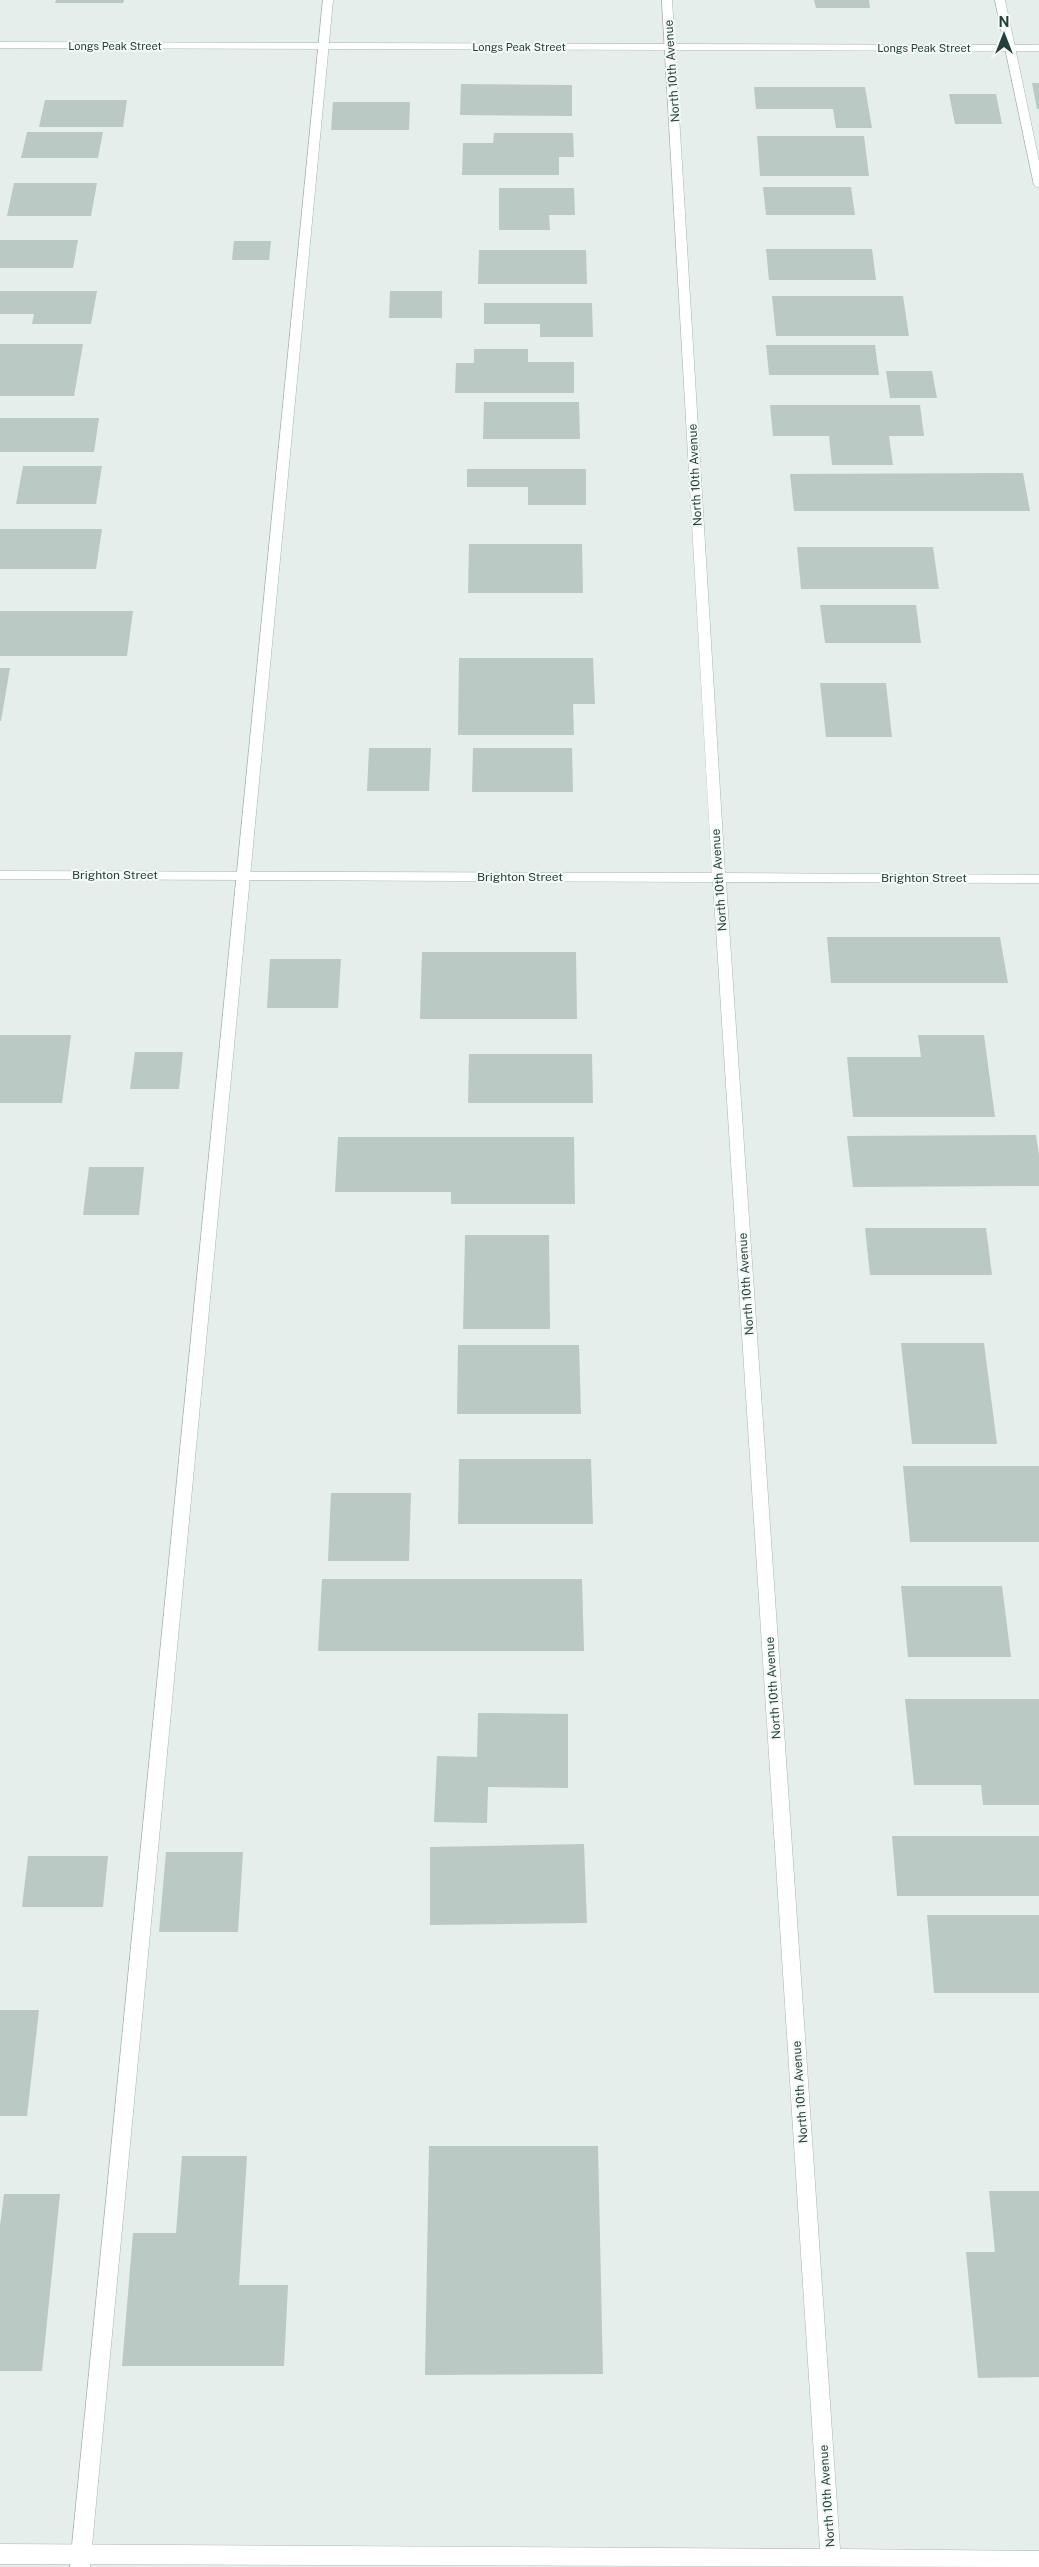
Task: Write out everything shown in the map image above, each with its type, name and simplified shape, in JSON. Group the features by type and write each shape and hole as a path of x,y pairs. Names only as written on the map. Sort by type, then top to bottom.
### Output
{"street":[{"path":"81,2561 328,0"},
{"name":"North 10th Avenue","path":"667,0 719,878 831,2564"},
{"path":"1000,0 1039,186"},
{"name":"Longs Peak Street","path":"0,46 1039,48"},
{"name":"Brighton Street","path":"0,875 1039,879"},
{"path":"0,2554 81,2561 831,2564 1039,2561"}],"building":[{"path":"56,0 124,0 123,3 55,3"},
{"path":"814,0 869,0 870,8 816,8"},
{"path":"1032,83 1039,83 1039,109 1037,109"},
{"path":"461,84 572,85 572,116 460,115"},
{"path":"754,87 865,87 872,128 836,128 833,109 756,109"},
{"path":"949,94 996,94 1002,124 955,124"},
{"path":"45,100 127,100 123,127 39,127"},
{"path":"333,102 410,102 409,130 331,130"},
{"path":"27,132 103,132 98,158 21,158"},
{"path":"494,133 573,133 574,157 559,157 559,175 462,175 463,143 493,143"},
{"path":"757,136 864,136 869,176 760,176"},
{"path":"14,183 97,183 91,216 7,216"},
{"path":"763,187 851,187 855,215 766,215"},
{"path":"499,188 574,188 575,215 549,215 550,230 499,230"},
{"path":"0,240 78,240 73,268 0,268"},
{"path":"234,241 271,241 269,260 232,260"},
{"path":"766,249 872,249 876,280 769,280"},
{"path":"479,250 586,250 587,284 478,284"},
{"path":"0,291 97,291 91,324 32,324 34,314 0,314"},
{"path":"390,291 442,291 442,318 389,318"},
{"path":"772,296 903,296 909,336 776,336"},
{"path":"484,303 592,303 593,337 540,337 540,324 484,324"},
{"path":"0,344 83,344 74,396 0,396"},
{"path":"766,345 875,345 879,375 769,375"},
{"path":"474,349 528,349 528,362 574,362 574,393 455,393 456,363 474,363"},
{"path":"886,371 932,371 937,398 890,398"},
{"path":"484,402 579,402 580,439 483,439"},
{"path":"770,405 920,405 924,436 889,436 893,465 832,465 829,436 773,436"},
{"path":"0,418 99,418 94,452 0,452"},
{"path":"23,466 102,466 96,504 16,504"},
{"path":"467,469 586,469 586,505 528,505 528,487 467,487"},
{"path":"1023,473 1030,511 794,511 790,474"},
{"path":"0,529 102,529 96,569 0,569"},
{"path":"469,544 582,544 583,593 468,593"},
{"path":"797,547 933,547 939,589 801,589"},
{"path":"820,605 916,605 921,643 825,643"},
{"path":"0,611 133,611 127,656 0,656"},
{"path":"459,658 593,658 595,704 573,704 574,735 458,735"},
{"path":"0,668 10,668 1,721 0,721"},
{"path":"820,683 886,683 892,737 826,737"},
{"path":"369,748 431,748 429,791 367,791"},
{"path":"473,748 572,748 573,792 472,792"},
{"path":"827,937 1000,937 1008,983 831,983"},
{"path":"422,952 576,952 577,1019 420,1019"},
{"path":"270,959 341,959 338,1008 267,1008"},
{"path":"0,1035 71,1035 62,1103 0,1103"},
{"path":"918,1035 984,1035 995,1117 853,1117 847,1057 921,1057"},
{"path":"135,1052 183,1052 179,1089 130,1089"},
{"path":"469,1054 592,1054 593,1103 468,1103"},
{"path":"1036,1135 1039,1155 1039,1186 853,1187 847,1136"},
{"path":"338,1137 574,1137 575,1204 451,1204 451,1192 335,1192"},
{"path":"89,1167 144,1167 139,1215 83,1215"},
{"path":"865,1228 986,1228 992,1275 870,1275"},
{"path":"465,1235 549,1235 550,1329 463,1329"},
{"path":"901,1343 984,1343 997,1444 912,1444"},
{"path":"458,1345 579,1345 581,1414 457,1414"},
{"path":"459,1459 591,1459 593,1524 458,1524"},
{"path":"903,1466 1039,1466 1039,1542 910,1542"},
{"path":"331,1493 411,1493 409,1561 328,1561"},
{"path":"322,1579 582,1579 584,1651 318,1651"},
{"path":"901,1586 1002,1586 1011,1657 908,1657"},
{"path":"905,1699 1039,1699 1039,1805 983,1805 981,1785 914,1785"},
{"path":"478,1713 568,1714 568,1788 488,1787 487,1823 434,1822 437,1756 477,1757"},
{"path":"892,1836 1039,1836 1039,1896 897,1896"},
{"path":"584,1844 587,1923 430,1925 430,1847"},
{"path":"166,1852 243,1852 238,1932 159,1932"},
{"path":"28,1856 108,1856 103,1907 22,1907"},
{"path":"927,1915 1039,1915 1039,1993 934,1993"},
{"path":"0,2010 39,2010 27,2116 0,2116"},
{"path":"429,2146 598,2146 603,2374 425,2375"},
{"path":"182,2156 247,2156 239,2285 288,2285 284,2366 122,2366 133,2233 176,2233"},
{"path":"989,2191 1039,2191 1039,2377 978,2378 966,2252 995,2252"},
{"path":"4,2194 60,2194 42,2371 0,2371 0,2226"}]}
